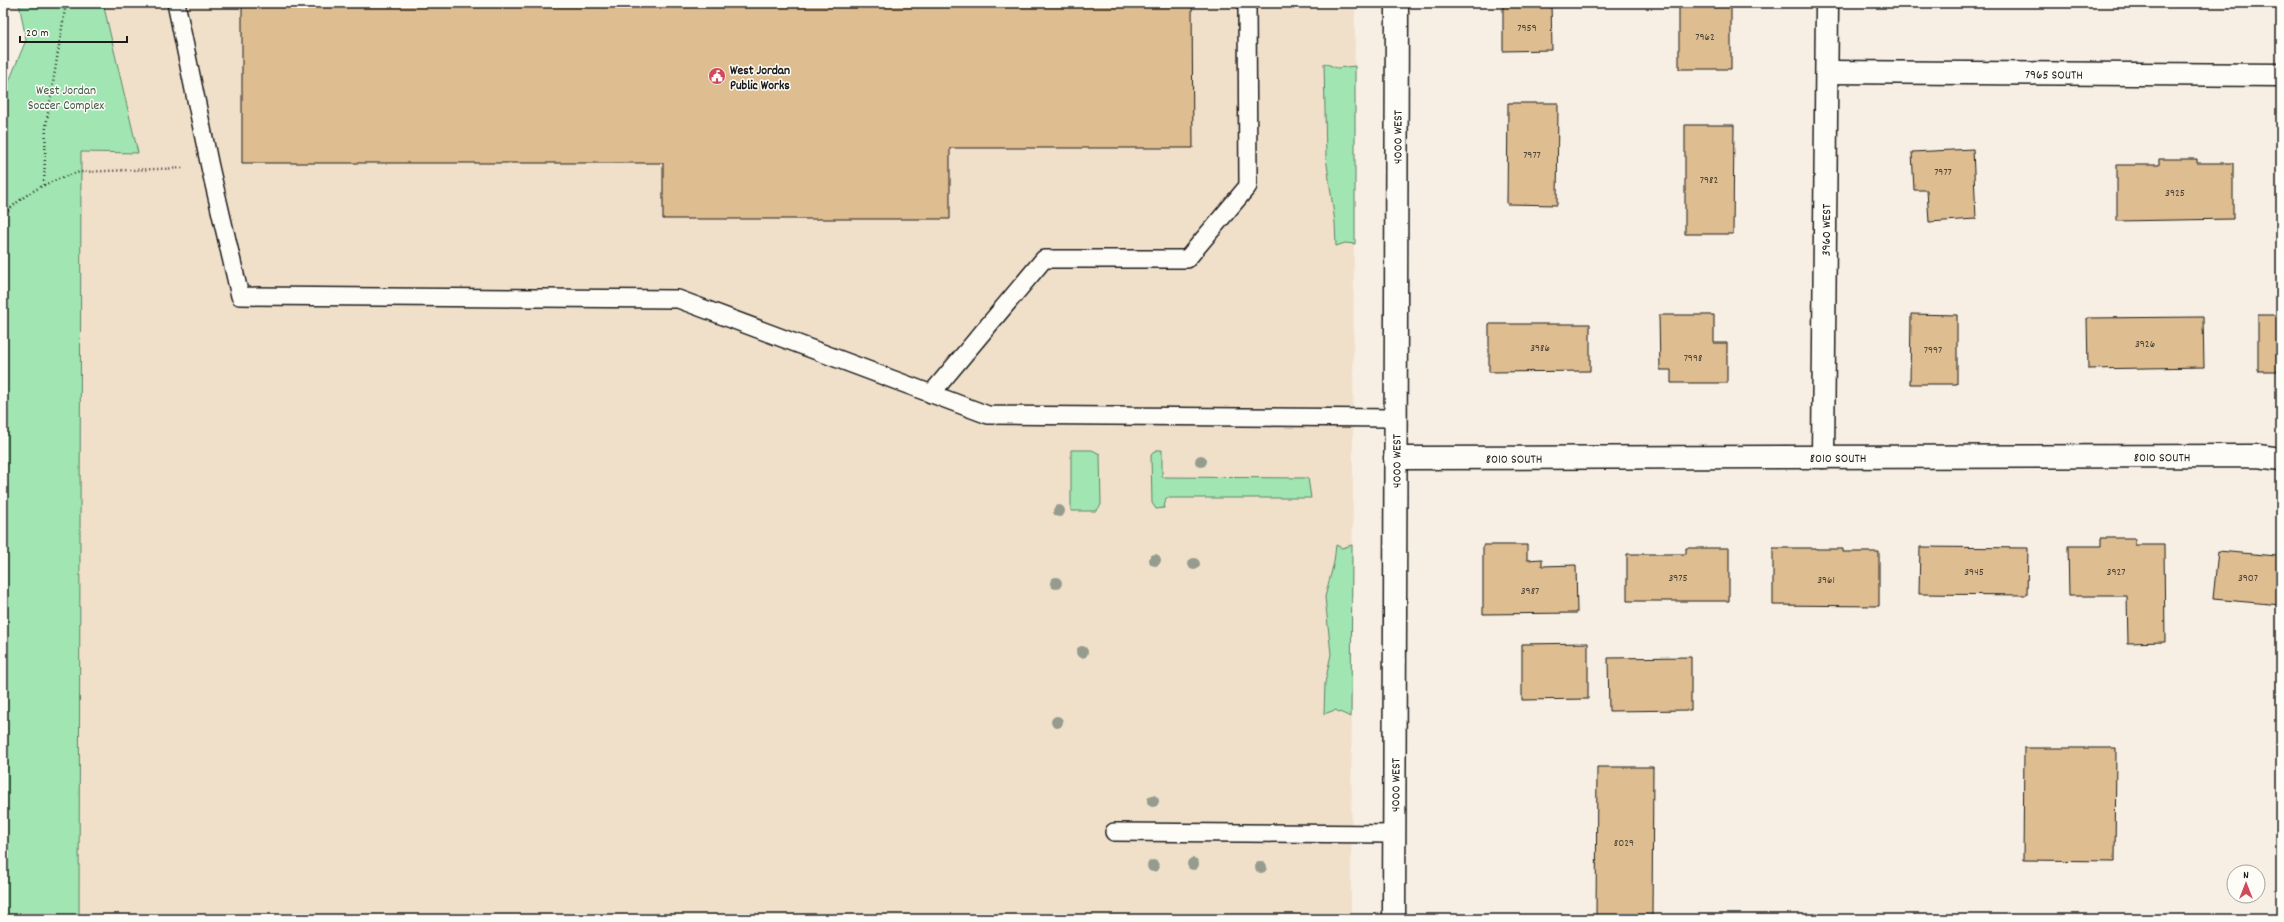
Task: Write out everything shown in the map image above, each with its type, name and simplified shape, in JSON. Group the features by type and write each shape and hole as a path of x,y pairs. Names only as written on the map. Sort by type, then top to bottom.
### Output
{"street":[{"name":"4000 WEST","path":"1394,919 1397,3"},
{"name":"3960 WEST","path":"1823,457 1827,3"},
{"name":"7965 SOUTH","path":"1827,72 2281,75"},
{"name":"8010 SOUTH","path":"1395,458 2258,456 2281,460"}],"lane":[{"path":"176,3 210,167 240,296 678,299 988,415 1395,418"},
{"path":"931,394 1044,259 1188,259 1248,186 1247,3"},
{"path":"1114,832 1394,834"}],"path":[{"path":"44,185 46,126 66,3"},
{"path":"3,217 27,195 44,185 80,172 210,167"}],"shaded area":[{"name":"West Jordan Public Works","path":"103,3 1355,3 1351,919 79,919 81,152 138,152"}],"green space":[{"name":"West Jordan Soccer Complex","path":"19,3 103,3 138,153 81,152 79,919 3,919 3,96 26,40"},
{"path":"1324,63 1337,68 1355,66 1355,244 1345,243 1336,246 1335,223 1326,157"},
{"path":"1071,450 1092,450 1100,454 1101,505 1096,511 1071,511"},
{"path":"1156,450 1162,450 1162,477 1308,478 1311,498 1166,498 1164,508 1156,509 1152,503 1151,455"},
{"path":"1336,545 1342,548 1352,545 1351,717 1335,710 1324,714 1325,683 1331,654 1325,597 1334,562"}],"building":[{"name":"West Jordan Public Works","path":"242,3 1192,3 1193,148 950,148 950,219 663,219 663,163 242,163"},
{"path":"1503,3 1551,3 1552,50 1503,51"},
{"path":"1679,3 1731,3 1731,69 1679,69"},
{"path":"1508,103 1558,103 1557,205 1507,204"},
{"path":"1685,125 1734,125 1733,234 1685,234"},
{"path":"1973,149 1976,219 1929,222 1927,190 1914,190 1912,152"},
{"path":"2159,159 2197,159 2197,163 2233,163 2233,219 2117,221 2117,165 2159,165"},
{"path":"1911,314 1957,315 1957,384 1910,384"},
{"path":"1659,315 1714,315 1714,343 1727,343 1727,383 1671,383 1671,370 1660,370"},
{"path":"2258,315 2281,315 2281,371 2258,371"},
{"path":"2203,317 2204,367 2088,369 2087,318"},
{"path":"1489,324 1590,324 1590,371 1489,372"},
{"path":"2101,538 2135,538 2135,545 2164,545 2165,642 2128,643 2127,596 2069,596 2068,546 2101,546"},
{"path":"1483,545 1527,545 1527,560 1542,559 1542,566 1576,565 1577,613 1483,614"},
{"path":"1920,547 2028,548 2027,595 1919,594"},
{"path":"1686,548 1729,548 1729,601 1627,601 1627,554 1686,554"},
{"path":"1773,548 1843,549 1843,552 1879,552 1879,606 1773,605"},
{"path":"2218,551 2277,556 2278,551 2281,551 2281,605 2213,599"},
{"path":"1588,643 1588,699 1522,700 1522,644"},
{"path":"1691,657 1691,710 1609,711 1608,658"},
{"path":"2024,748 2116,748 2115,861 2023,860"},
{"path":"1597,767 1653,767 1652,918 1596,917"}],"place":[{"name":"West Jordan Public Works","path":"717,76"}]}
